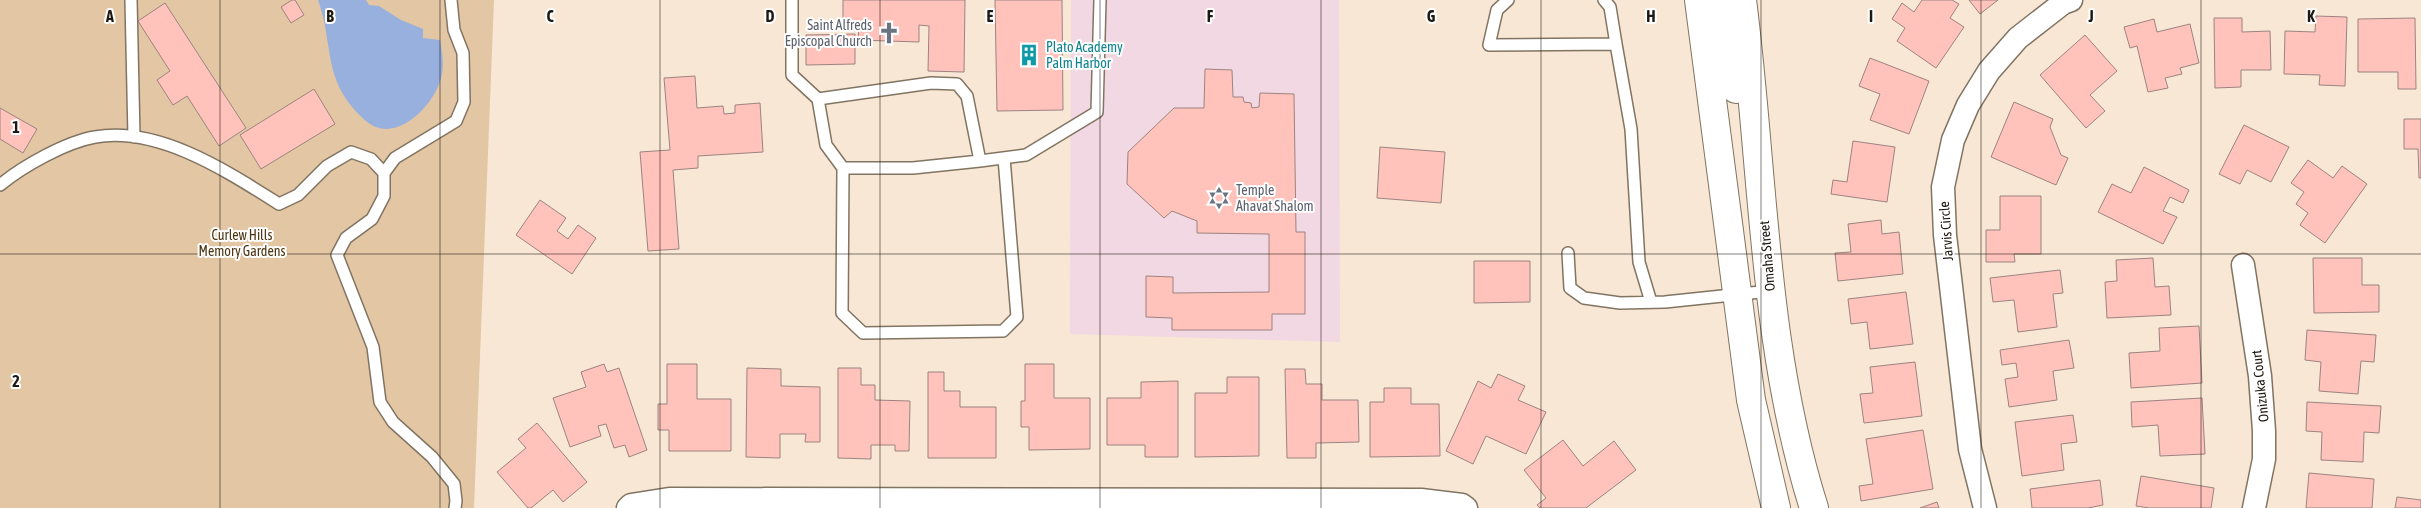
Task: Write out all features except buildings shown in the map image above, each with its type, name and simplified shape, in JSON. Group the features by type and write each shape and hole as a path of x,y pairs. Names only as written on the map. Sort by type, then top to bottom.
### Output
{"main road":[{"path":"1699,0 1751,400 1776,508"},
{"path":"1722,0 1730,56 1764,230"},
{"name":"Omaha Street","path":"1742,0 1770,291 1790,424 1814,508"}],"street":[{"name":"Jarvis Circle","path":"1986,508 1970,449 1944,235 1943,187 1953,140 1968,104 1988,71 2018,38 2071,0"},
{"name":"Onizuka Court","path":"2243,265 2260,376 2264,431 2264,459 2254,508"},
{"path":"628,508 631,505 669,499 1421,500 1462,505 1466,508"}],"lane":[{"path":"131,0 134,136"},
{"path":"451,0 454,30 463,53 464,102 456,121 394,158 384,173 384,196 372,219 346,238 337,255 373,346 380,402 393,422 432,457 454,484 455,508"},
{"path":"792,0 792,75 818,99 826,145 843,168 842,313 863,332 1003,331 1017,317 1004,158"},
{"path":"843,168 913,168 1026,155 1097,112 1100,0"},
{"path":"1508,0 1497,10 1489,44 1616,44"},
{"path":"1604,0 1610,7 1631,129 1639,262 1651,302"},
{"path":"818,99 931,83 957,84 968,96 980,161"},
{"path":"0,184 51,152 95,136 134,136 184,151 218,168 279,204 298,195 327,166 351,152 371,159 384,173"},
{"path":"1568,253 1570,288 1584,298 1620,303 1651,302 1770,291"}],"shaded area":[{"path":"1071,0 1339,0 1340,342 1070,334"}],"green space":[{"name":"Curlew Hills Memory Gardens","path":"0,0 494,0 474,508 0,508"}],"water":[{"path":"318,0 366,0 369,5 379,6 401,20 423,29 423,38 440,40 443,65 439,85 424,108 413,118 402,125 390,129 378,128 366,121 352,106 342,92 336,78"}],"place":[{"name":"Saint Alfreds Episcopal Church","path":"889,33"},
{"name":"Plato Academy Palm Harbor","path":"1029,55"},
{"name":"Temple Ahavat Shalom","path":"1219,198"}]}
